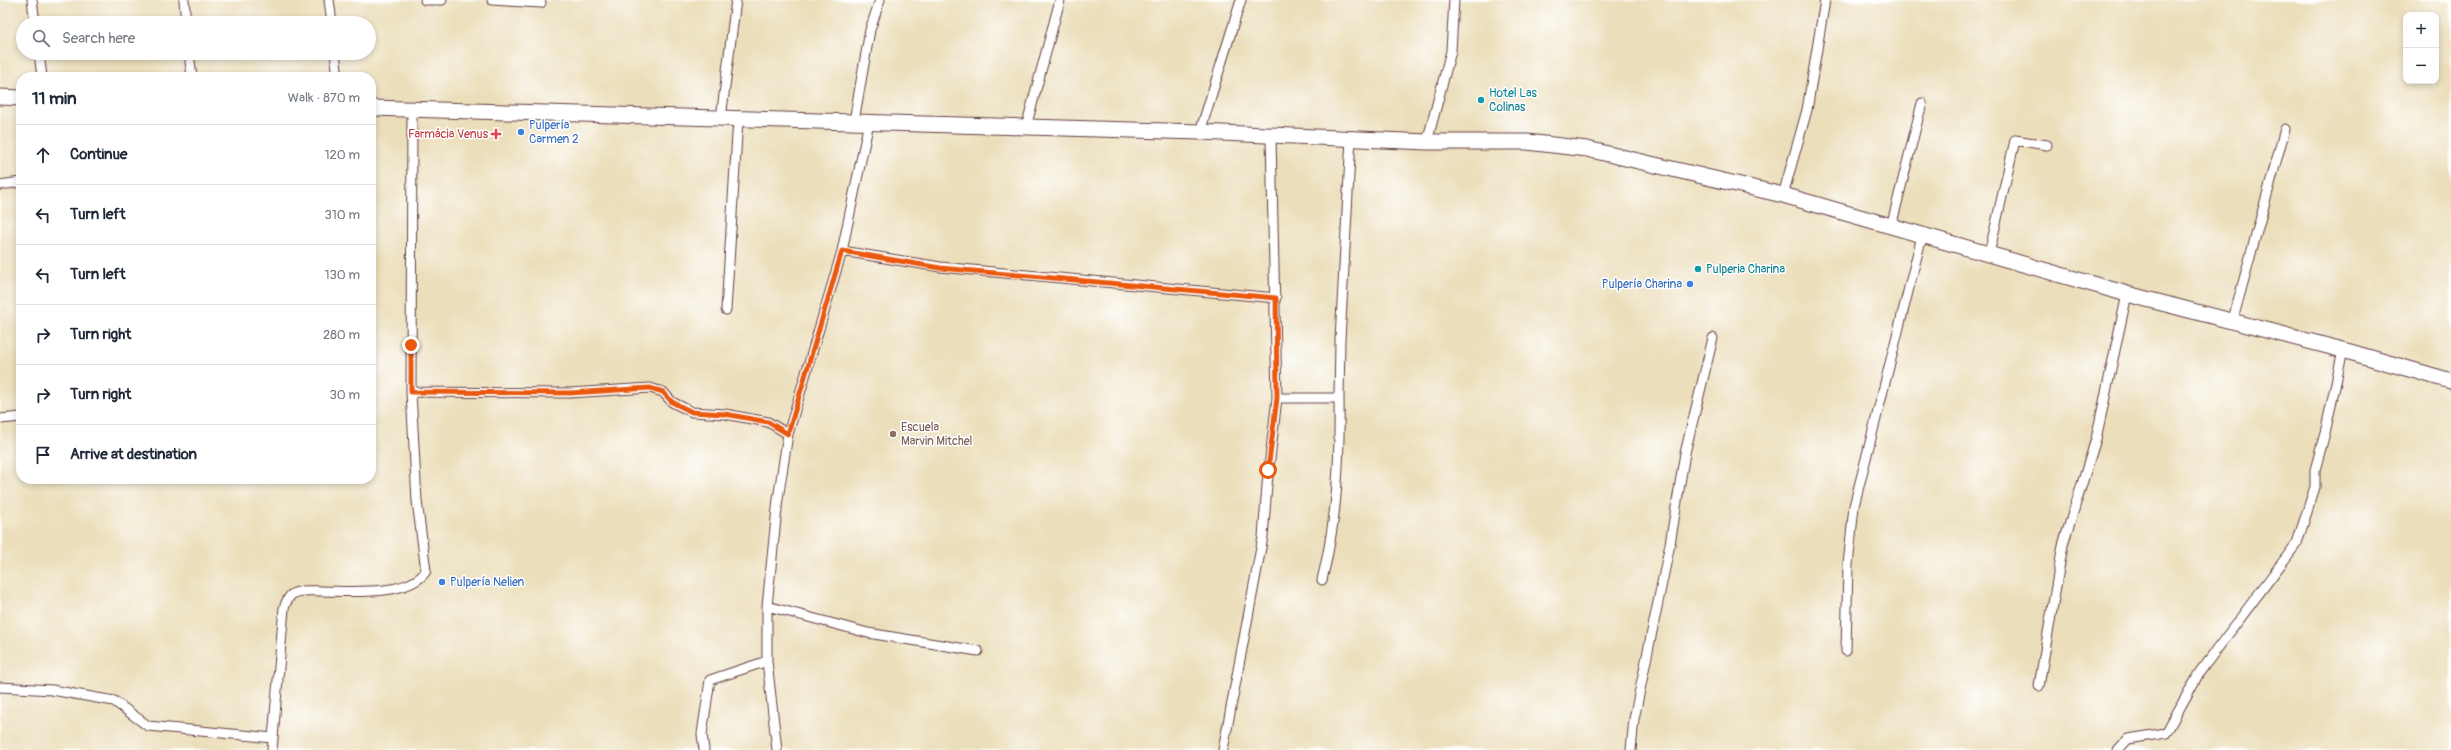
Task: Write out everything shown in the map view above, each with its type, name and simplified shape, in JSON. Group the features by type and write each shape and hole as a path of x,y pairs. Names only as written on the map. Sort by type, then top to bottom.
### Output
{"highway":[{"path":"0,98 16,98"},
{"path":"376,108 1200,132 1271,137 1351,138 1427,142 1527,142 1587,149 1783,194 1891,227 2127,294 2232,323 2343,350 2451,381"}],"street":[{"path":"32,0 34,16"},
{"path":"184,0 185,16"},
{"path":"329,0 331,16"},
{"path":"425,0 442,0"},
{"path":"492,0 541,3"},
{"path":"721,118 736,0"},
{"path":"854,121 870,30 880,0"},
{"path":"1026,127 1060,0"},
{"path":"1200,132 1241,0"},
{"path":"1427,142 1451,51 1454,0"},
{"path":"1783,194 1807,110 1825,0"},
{"path":"40,60 41,72"},
{"path":"190,60 191,72"},
{"path":"336,60 337,72"},
{"path":"1891,227 1922,103"},
{"path":"272,750 284,608 287,600 300,591 377,590 407,585 422,578 426,571 417,501 411,392 412,110"},
{"path":"726,310 738,119"},
{"path":"778,750 767,661 767,606 778,499 788,434 842,251 869,122"},
{"path":"2232,323 2285,129"},
{"path":"1223,750 1263,537 1266,485 1277,398 1276,298 1271,137"},
{"path":"1322,580 1331,543 1340,458 1340,332 1351,138"},
{"path":"1989,254 2015,140 2047,145"},
{"path":"0,185 16,183"},
{"path":"1846,651 1848,565 1854,506 1922,236"},
{"path":"842,251 940,268 1276,298"},
{"path":"2039,686 2063,545 2096,439 2127,294"},
{"path":"1631,750 1634,719 1670,544 1685,453 1713,338"},
{"path":"2118,750 2128,739 2166,732 2199,673 2297,543 2315,487 2315,470 2343,350"},
{"path":"411,392 570,393 650,388 663,392 672,402 692,412 725,414 768,422 788,434"},
{"path":"1277,398 1340,398"},
{"path":"0,419 16,417"},
{"path":"767,606 868,633 978,651"},
{"path":"704,750 702,734 710,680 767,661"},
{"path":"0,687 52,690 114,701 148,726 273,738"}],"place":[{"name":"Hotel Las Colinas","path":"1481,100"},
{"name":"Pulpería Carmen 2","path":"521,132"},
{"name":"Farmácia Venus","path":"496,134"},
{"name":"Pulperia Charina","path":"1698,269"},
{"name":"Pulpería Charina","path":"1690,284"},
{"name":"Escuela Marvin Mitchel","path":"893,434"},
{"name":"Pulpería Nelien","path":"442,582"}],"route":[{"path":"411,345 411,392 570,393 606,389 650,388 663,392 672,402 692,412 725,414 768,422 780,427 788,434 812,348 842,251 940,268 1276,298 1277,398 1268,470"}]}
